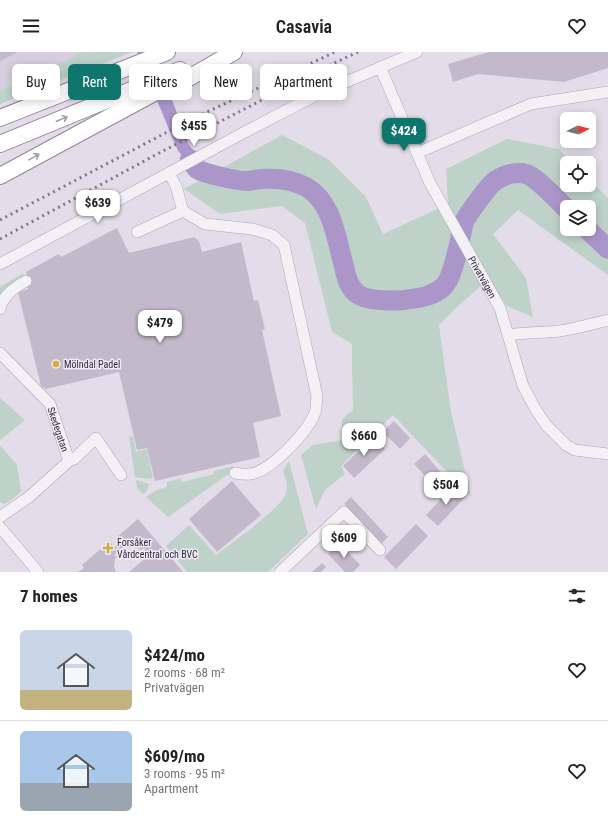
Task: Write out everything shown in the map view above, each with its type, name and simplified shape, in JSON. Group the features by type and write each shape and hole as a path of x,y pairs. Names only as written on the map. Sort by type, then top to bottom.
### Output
{"highway":[{"path":"0,118 167,52"},
{"path":"192,70 226,52"},
{"path":"192,71 234,52"},
{"path":"0,144 129,96"},
{"path":"0,176 131,100"}],"street":[{"path":"0,264 320,93 417,52"},
{"name":"Privatvägen","path":"380,67 430,183 472,255 500,308 523,386 546,425 566,445 576,450 608,454"},
{"path":"416,153 531,104 608,92"},
{"path":"169,173 176,186 183,211 205,224 252,230 272,235 284,245 317,396 315,412 306,428 289,449 265,469 251,474 235,473"},
{"path":"137,232 183,211"},
{"path":"0,309 9,293 26,280"},
{"path":"508,335 559,330 608,320"},
{"name":"Skedegatan","path":"0,353 50,404 69,461 29,497 0,517"},
{"path":"69,461 74,459 96,438 121,475"},
{"path":"280,572 344,512 380,550"},
{"path":"0,527 38,572"}],"shaded area":[{"path":"0,52 83,52 57,64 12,64 12,85 0,91"},
{"path":"137,52 150,52 156,64 142,64"},
{"path":"157,100 172,100 189,145 213,174 207,181 178,151"}],"green space":[{"path":"83,52 132,52 102,64 68,64 68,77 60,80 60,64 57,64"},
{"path":"12,85 12,99 0,104 0,91"},
{"path":"282,135 328,159 366,197 383,234 448,204 446,169 507,139 559,149 566,156 560,156 560,192 596,192 596,186 608,198 608,275 518,210 493,234 526,278 533,317 507,306 488,280 459,305 439,325 451,412 471,497 393,415 341,466 345,474 325,490 316,509 301,455 313,445 342,440 342,419 353,410 352,344 332,332 305,223 282,206 220,214 184,189"},
{"path":"23,273 24,278 0,301 0,287"},
{"path":"0,398 25,420 0,440"},
{"path":"133,436 136,452 147,449 153,478 135,477 129,437"},
{"path":"0,445 17,465 21,491 14,498 4,504 0,502"},
{"path":"289,461 308,534 268,572 187,572 166,546 189,525 216,555 266,516 283,499 287,487 283,471"},
{"path":"233,466 234,470 168,517 146,497 157,490 167,487 167,482 181,478 182,482 214,474 214,471"},
{"path":"136,480 149,484 147,491 143,494 137,488"}],"building":[{"path":"0,52 18,52 0,61"},
{"path":"489,52 608,52 608,68 564,82 478,74 453,82 448,64"},
{"path":"117,228 129,253 194,237 199,241 202,252 241,242 254,301 258,300 265,329 262,330 281,416 253,423 260,457 155,481 147,448 137,450 119,372 46,389 41,386 18,292 28,289 26,272 59,254 61,257"},
{"path":"394,421 410,438 400,449 383,432"},
{"path":"373,437 385,449 354,478 343,466"},
{"path":"425,454 445,477 435,486 414,464"},
{"path":"232,481 261,515 217,552 189,519"},
{"path":"453,486 465,497 438,526 426,515"},
{"path":"351,497 388,537 381,544 344,504"},
{"path":"138,519 183,572 129,572 149,555 144,548 141,550 135,546 127,548 125,546 114,555 117,557 115,559 114,566 116,572 78,572 84,568 82,565 110,541 114,547 119,542 116,538"},
{"path":"416,524 428,536 396,569 384,557"},
{"path":"340,543 360,565 353,572 345,572 328,554"},
{"path":"322,563 326,567 321,572 312,572"}],"waterway":[{"path":"190,159 197,169 229,179 243,181 279,179 306,187 315,194 328,211 336,233 350,286 359,295 374,299 404,300 420,298 430,295 443,287 447,282 453,266 464,222 488,188 502,177 518,173 531,176 560,202"},
{"path":"594,236 608,249"}],"railway":[{"path":"0,220 192,119 335,52"},
{"path":"0,239 161,152 358,52"}],"place":[{"name":"Mölndal Padel","path":"56,364"},
{"name":"Forsåker Vårdcentral och BVC","path":"108,548"}]}
